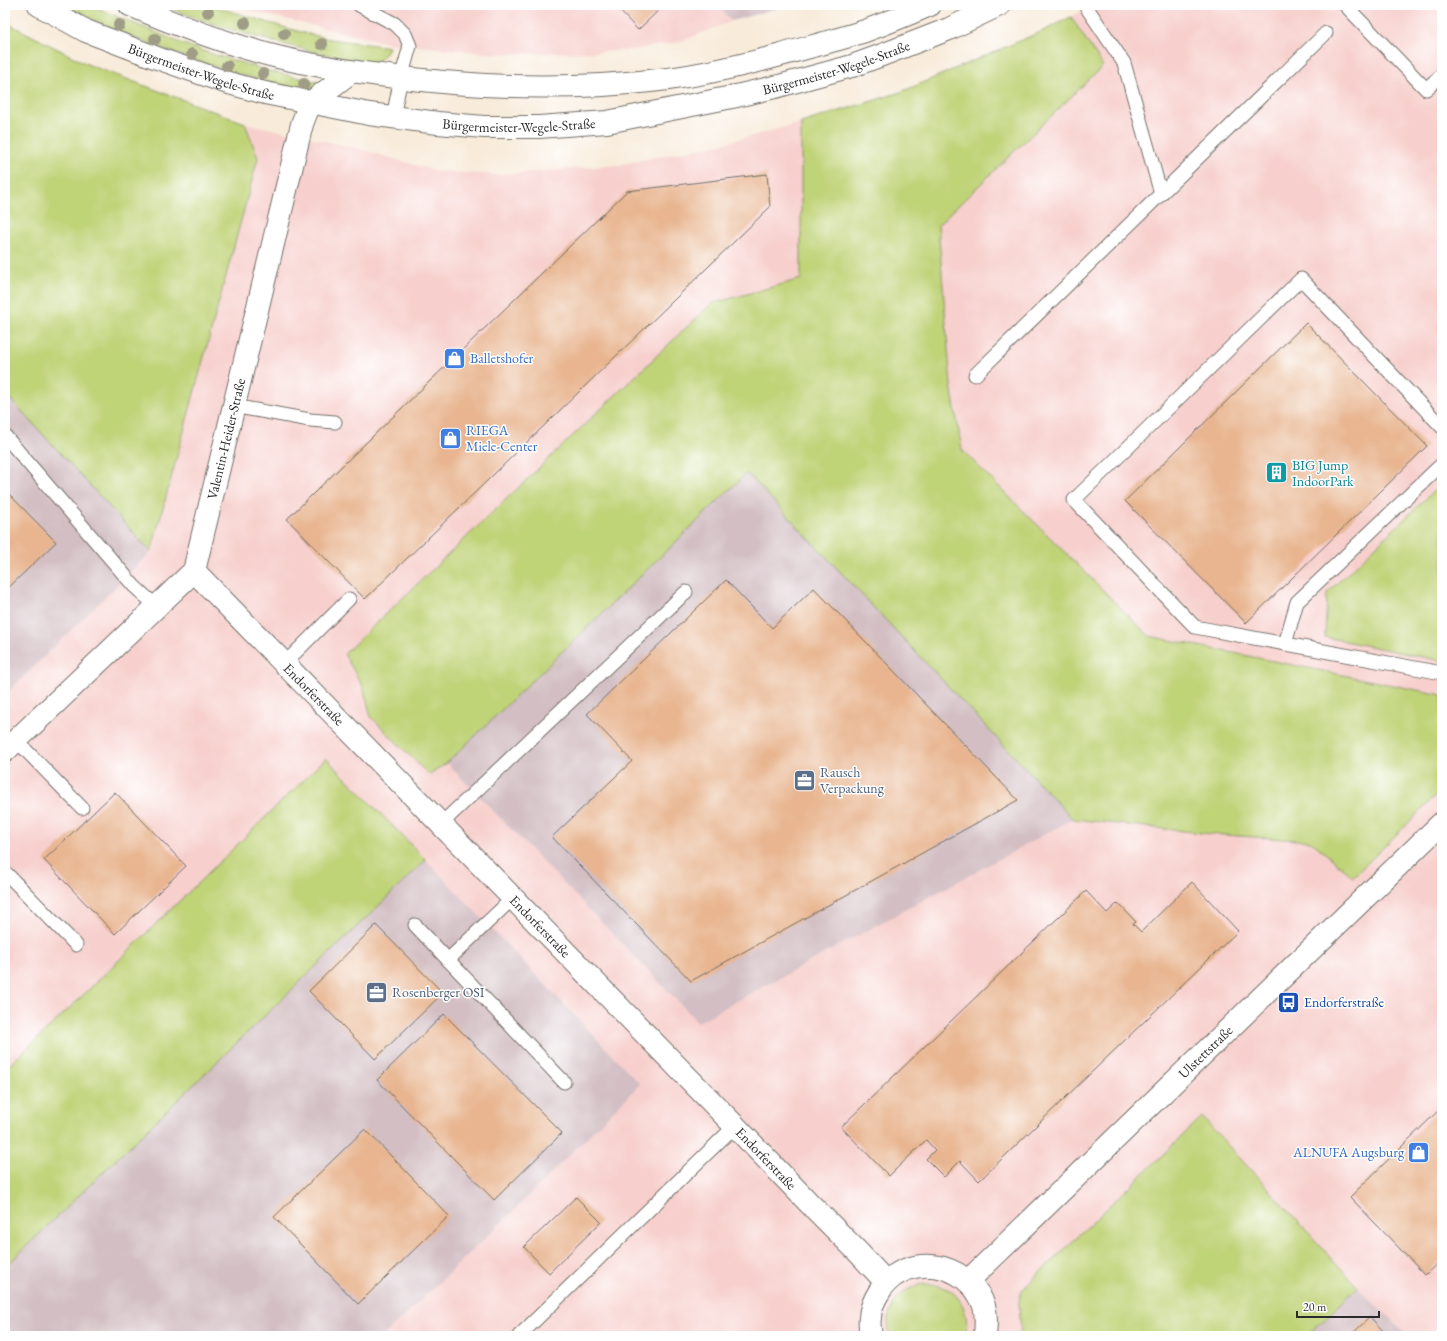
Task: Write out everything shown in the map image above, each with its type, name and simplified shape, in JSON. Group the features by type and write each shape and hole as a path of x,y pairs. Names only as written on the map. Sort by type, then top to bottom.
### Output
{"street":[{"name":"Bürgermeister-Wegele-Straße","path":"39,5 86,31 225,82 265,93 369,114 438,123 492,127 540,127 607,122 732,97 852,66 949,29 999,5"},
{"name":"Bürgermeister-Wegele-Straße","path":"130,5 190,29 244,47 295,61 351,72 401,78 513,87 558,87 668,79 721,70 821,44 864,31 930,5"},
{"path":"310,103 351,72"},
{"name":"Valentin-Heider-Straße","path":"194,571 302,124 310,103"},
{"path":"10,745 194,571"},
{"name":"Endorferstraße","path":"194,571 886,1282"},
{"name":"Ulstettstraße","path":"968,1281 1442,823"},
{"path":"871,1336 870,1317 875,1298 886,1282 902,1271 921,1265 941,1266 959,1274 974,1286 983,1303 987,1322 985,1336"}],"lane":[{"path":"359,5 395,24 405,34 410,46 401,78 393,117"},
{"path":"1085,5 1124,63 1161,194"},
{"path":"1345,5 1426,89 1442,74"},
{"path":"975,375 1326,33"},
{"path":"1442,427 1301,279 1074,500 1195,627 1442,673"},
{"path":"233,406 310,420 334,422"},
{"path":"5,436 134,586 156,606"},
{"path":"1285,644 1297,602 1442,464"},
{"path":"441,824 686,592"},
{"path":"284,664 349,599"},
{"path":"10,745 82,808"},
{"path":"5,872 76,946"},
{"path":"448,960 513,898"},
{"path":"415,925 564,1082"},
{"path":"519,1336 735,1126"}],"shaded area":[{"path":"234,5 717,5 732,21 679,42 633,50 495,54 388,43 263,14"},
{"path":"717,5 788,5 732,21"},
{"path":"1093,5 1442,5 1442,1336 5,1336 5,22 89,65 245,123 356,148 436,171 497,175 618,165 721,144 801,123 901,92 1045,30"},
{"path":"5,393 151,552 5,695"},
{"path":"747,473 1073,819 698,1022 447,763"},
{"path":"426,860 640,1084 499,1225 383,1336 5,1336 5,1267"},
{"path":"1358,1287 1408,1336 1307,1336"}],"green space":[{"path":"64,5 90,5 203,51 269,71 322,83 314,90 308,90 237,74 136,39"},
{"path":"161,5 209,5 293,30 330,39 389,47 378,61 372,64 318,53 239,32"},
{"path":"1071,17 1103,66 938,225 951,385 962,450 1149,636 1442,695 1442,790 1353,877 1311,841 1211,834 1073,819 747,473 447,763 429,775 371,717 363,687 344,654 711,304 801,279 801,123 901,92 1045,30"},
{"path":"5,22 89,65 245,123 258,158 151,552 5,393"},
{"path":"1442,483 1442,661 1325,637 1327,593"},
{"path":"326,758 426,860 5,1267 5,1069 75,1003"},
{"path":"1202,1117 1358,1287 1307,1336 1021,1336 1019,1302 1022,1290"},
{"path":"923,1284 944,1287 957,1297 965,1311 965,1336 890,1336 888,1329 889,1315 895,1302 905,1291"}],"building":[{"path":"614,5 664,5 638,30"},
{"name":"RIEGA Miele-Center","path":"767,174 770,207 365,599 287,519 627,191"},
{"name":"BIG Jump IndoorPark","path":"1306,323 1427,446 1246,623 1125,501"},
{"path":"5,490 56,542 5,591"},
{"name":"Rausch Verpackung","path":"726,580 772,628 814,588 1018,800 691,981 552,837 632,761 587,714"},
{"path":"115,792 186,866 115,934 44,860"},
{"path":"1192,882 1238,931 979,1181 960,1161 944,1177 926,1159 935,1150 926,1140 889,1176 841,1127 1086,891 1107,913 1118,903 1136,922 1133,924 1141,932"},
{"name":"Rosenberger OSI","path":"376,925 443,993 375,1059 309,991"},
{"path":"444,1014 562,1133 494,1200 377,1080"},
{"name":"ALNUFA Augsburg","path":"1442,1107 1442,1259 1425,1275 1350,1197"},
{"path":"365,1129 449,1216 358,1304 274,1217"},
{"path":"576,1197 601,1222 549,1273 524,1247"},
{"path":"1370,1317 1388,1336 1350,1336"}],"place":[{"name":"Balletshofer","path":"455,358"},
{"name":"RIEGA Miele-Center","path":"451,438"},
{"name":"BIG Jump IndoorPark","path":"1276,473"},
{"name":"Rausch Verpackung","path":"805,780"},
{"name":"Rosenberger OSI","path":"376,992"},
{"name":"Endorferstraße","path":"1289,1002"},
{"name":"ALNUFA Augsburg","path":"1419,1152"}]}
